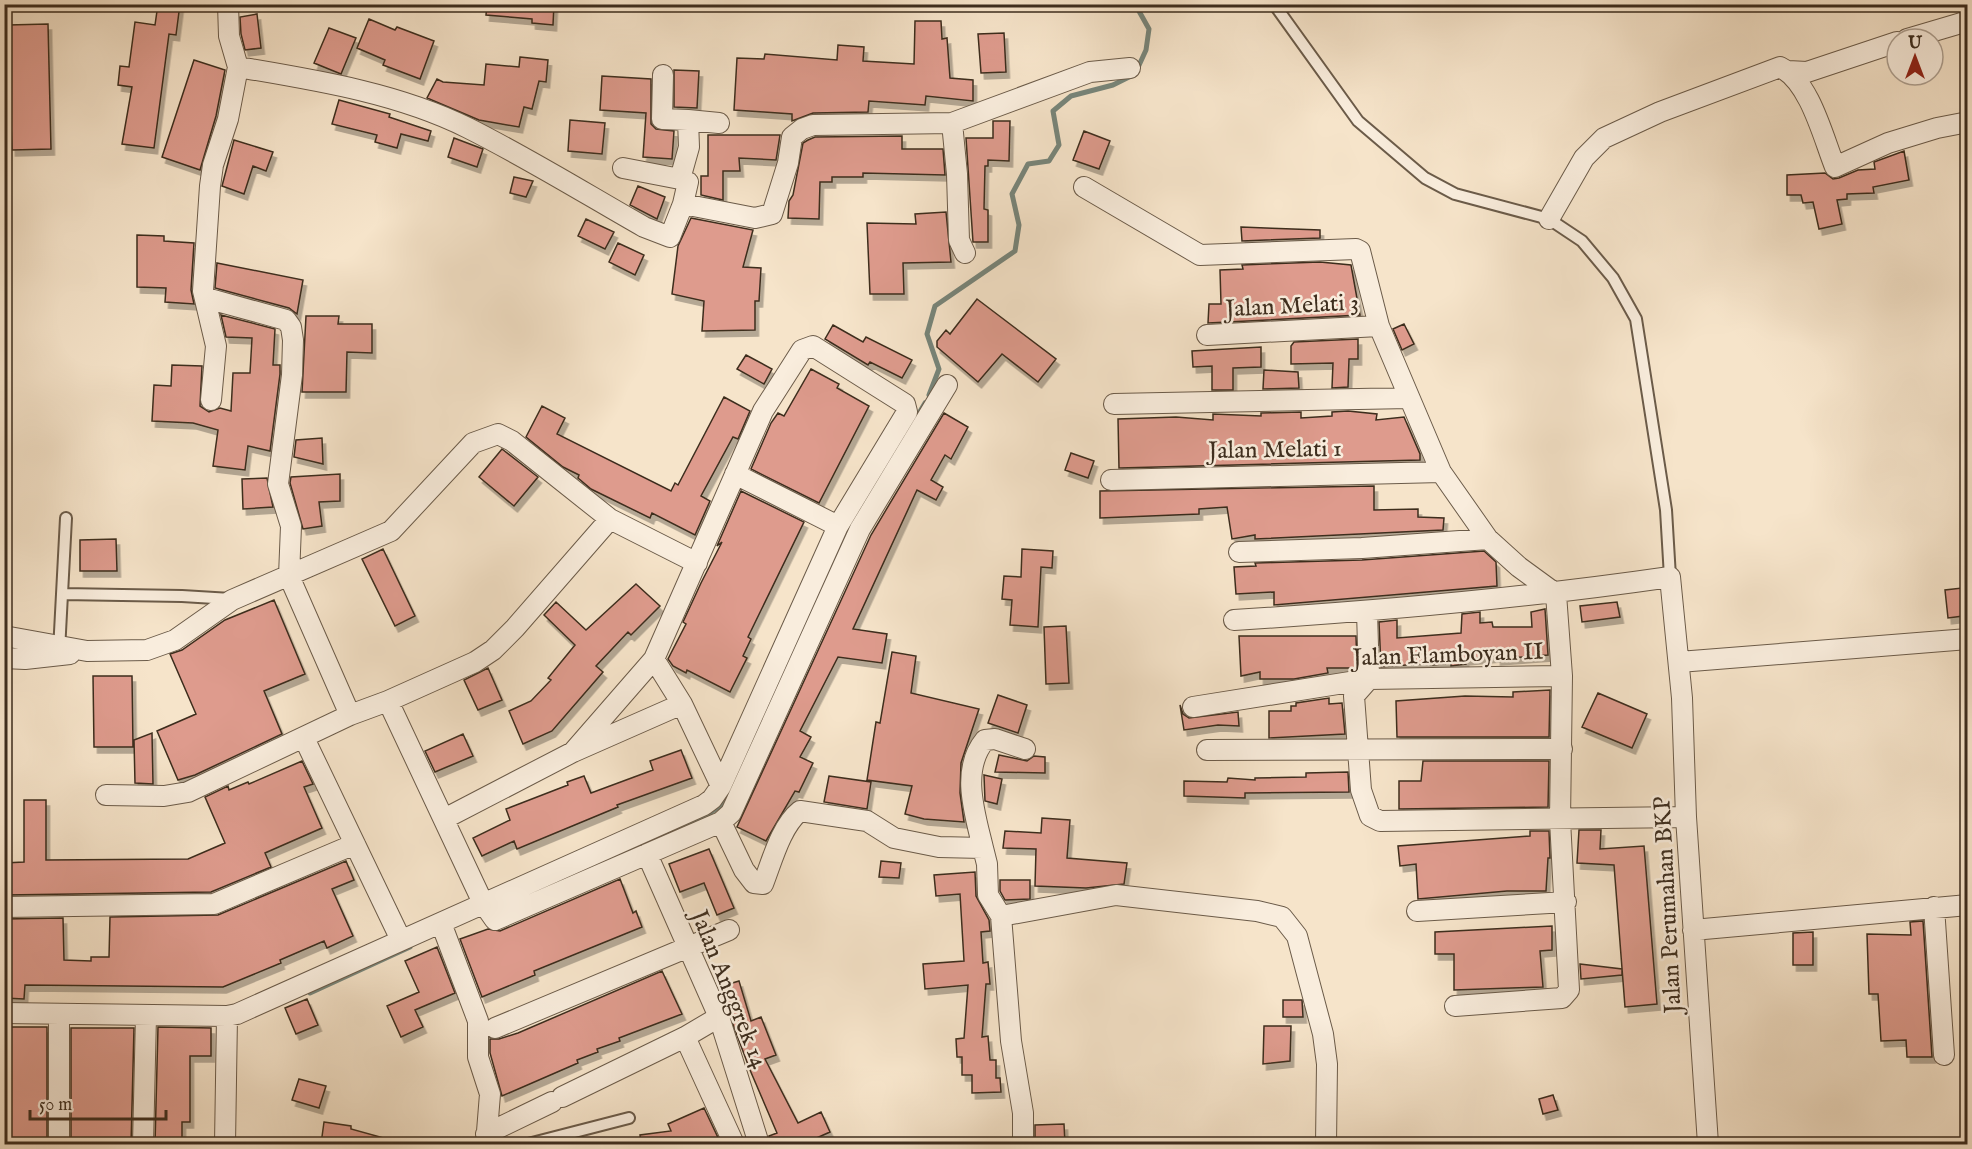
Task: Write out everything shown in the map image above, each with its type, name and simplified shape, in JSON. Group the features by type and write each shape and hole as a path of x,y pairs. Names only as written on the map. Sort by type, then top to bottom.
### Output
{"street":[{"path":"211,400 216,346 203,291 210,186 216,156 228,119 238,68 229,36 228,4"},
{"path":"1945,28 1968,21"},
{"path":"1549,219 1584,158 1604,138 1660,112 1780,68 1807,72 1885,46"},
{"path":"238,68 322,82 403,103 467,127 644,227 670,237 683,204 688,182 623,168"},
{"path":"683,204 755,218 768,217 777,200 792,137 802,129 813,126 952,123 1090,72 1130,68"},
{"path":"1788,71 1801,86 1820,124 1835,167 1888,143 1968,122"},
{"path":"663,75 662,118 719,123"},
{"path":"680,179 689,147 688,120"},
{"path":"952,123 957,174 959,240 966,253"},
{"path":"1084,187 1200,255 1356,249 1363,256 1380,326 1441,472 1464,509 1488,539 1556,594 1562,676 1560,820 1569,990 1567,996 1455,1006"},
{"path":"206,298 286,320 291,327 292,375 278,484 291,526 289,576 350,715"},
{"name":"Jalan Melati 3","path":"1207,335 1380,326"},
{"path":"4,1013 59,1016 227,1016 253,1008 483,903 704,806 712,800 722,786 838,526 907,412 905,404 813,346 802,350 763,411 654,659 573,752"},
{"path":"388,701 492,920 499,920 722,822 731,813 860,529 947,385"},
{"path":"1114,404 1409,398"},
{"path":"4,658 58,652 147,650 175,640 232,600 391,531 474,443 489,436 505,436 610,519 697,563"},
{"name":"Jalan Melati 1","path":"1111,480 1441,472"},
{"path":"735,474 838,526"},
{"path":"106,795 164,796 188,792 350,715 388,701 475,662 493,650 515,628 610,519"},
{"path":"1239,552 1362,548 1488,539"},
{"path":"1234,620 1367,612 1556,594 1670,577"},
{"name":"Jalan Perumahan BKP","path":"1670,577 1679,662 1686,817 1708,1144"},
{"path":"1367,612 1369,678 1354,696 1361,790 1370,816 1380,821 1686,817"},
{"path":"4,636 58,652"},
{"path":"1679,662 1968,639"},
{"path":"654,659 682,704 722,786"},
{"name":"Jalan Flamboyan II","path":"1193,707 1369,678 1562,676"},
{"path":"444,819 573,752 682,704"},
{"path":"304,738 401,940"},
{"path":"1023,1144 1023,1113 1016,1086 1011,1041 1002,916 988,895 987,864 971,800 973,769 980,747 985,740 995,739 1025,749"},
{"path":"1207,750 1359,752 1562,749"},
{"path":"722,822 744,870 754,883 763,884 782,838 794,816 800,811 867,821 894,838 939,847 983,848"},
{"path":"4,908 214,904 355,844"},
{"name":"Jalan Anggrek 14","path":"647,854 719,1017 759,1144"},
{"path":"1002,916 1116,895 1257,911 1282,917 1297,936 1323,1034 1327,1064 1326,1144"},
{"path":"1417,911 1566,902"},
{"path":"1693,930 1968,905"},
{"path":"1934,907 1944,1055"},
{"path":"441,923 477,1014 478,1057 490,1094 486,1139"},
{"path":"495,1028 687,945 729,930"},
{"path":"59,1016 59,1144"},
{"path":"143,1144 146,1016"},
{"path":"225,1144 227,1016"},
{"path":"486,1139 557,1099 685,1037 719,1017"},
{"path":"685,1037 734,1144"}],"lane":[{"path":"1274,4 1358,121 1425,178 1455,194 1549,219 1582,241 1613,278 1636,319 1666,510 1670,577"},
{"path":"58,652 66,518"},
{"path":"63,594 182,596 232,600"},
{"path":"528,1144 629,1118"}],"building":[{"path":"158,4 180,4 176,35 169,34 154,148 122,144 132,87 118,85 120,66 129,67 135,22 155,25"},
{"path":"487,4 554,4 553,25 532,23 532,19 486,15"},
{"path":"257,14 261,48 245,50 240,17"},
{"path":"369,19 395,30 397,27 434,41 420,79 383,65 385,60 357,48"},
{"path":"915,21 941,21 942,39 947,38 950,78 973,80 973,101 926,96 925,105 869,101 868,112 813,113 792,121 792,114 734,110 737,58 764,59 765,54 837,60 838,45 864,47 863,61 914,64"},
{"path":"48,24 51,149 12,150 10,96 4,96 4,65 9,65 8,25"},
{"path":"329,28 356,38 341,74 314,63"},
{"path":"1004,33 1006,72 981,73 978,34"},
{"path":"520,57 548,60 546,82 539,81 532,109 524,107 519,127 479,120 427,98 437,79 443,82 484,85 486,64 519,67"},
{"path":"194,60 225,70 216,116 200,170 162,157"},
{"path":"674,70 699,71 697,108 674,107"},
{"path":"602,76 651,79 651,124 656,129 674,131 672,159 643,157 646,113 600,110"},
{"path":"339,100 390,114 389,117 431,131 428,141 401,134 397,148 375,142 377,135 332,124"},
{"path":"570,120 605,123 602,154 568,151"},
{"path":"993,121 1010,121 1009,161 988,160 988,166 985,166 984,209 988,210 988,242 973,242 966,138 993,138"},
{"path":"1084,131 1110,141 1099,169 1073,160"},
{"path":"708,135 780,135 776,160 739,158 740,171 723,171 723,200 701,195 701,176 708,176"},
{"path":"902,136 902,149 943,149 945,175 863,173 863,177 832,177 832,182 820,182 819,219 788,218 789,201 793,195 803,143 815,137"},
{"path":"454,138 483,149 477,167 448,157"},
{"path":"234,140 273,152 266,171 253,166 244,194 222,186"},
{"path":"1904,151 1909,180 1873,187 1874,193 1847,194 1847,199 1837,200 1842,224 1819,229 1813,202 1803,203 1801,195 1787,195 1787,175 1825,173 1833,179 1839,178 1858,170 1875,169 1874,162"},
{"path":"514,177 533,181 526,197 510,193"},
{"path":"638,186 665,197 657,219 630,205"},
{"path":"946,212 951,262 903,263 904,294 870,294 867,223 916,224 915,214"},
{"path":"691,218 753,230 743,267 761,268 759,301 755,301 755,330 702,331 704,301 672,294 678,246"},
{"path":"586,219 614,232 605,249 578,236"},
{"path":"1241,227 1320,230 1320,238 1242,241"},
{"path":"137,235 164,236 164,241 194,243 191,290 194,304 165,302 166,288 137,287"},
{"path":"618,243 644,255 635,275 609,262"},
{"path":"1320,262 1351,265 1360,315 1208,323 1209,304 1221,304 1220,270 1243,269 1242,265"},
{"path":"217,263 303,280 297,314 289,308 215,288"},
{"path":"977,299 1056,359 1038,382 1002,354 978,382 937,347 937,341 946,330 950,334"},
{"path":"221,315 275,329 273,365 280,365 280,374 270,451 248,446 245,470 213,466 218,430 193,423 152,421 154,385 171,386 172,365 202,366 200,406 209,412 220,408 231,411 233,373 250,373 252,338 226,337"},
{"path":"306,316 339,316 338,324 372,324 372,353 347,352 346,392 302,392"},
{"path":"1404,324 1414,344 1402,350 1393,329"},
{"path":"833,325 863,342 866,337 912,360 902,378 870,362 868,365 825,339"},
{"path":"1358,339 1358,359 1349,359 1348,387 1332,388 1333,363 1291,364 1291,346 1294,342"},
{"path":"1261,347 1261,367 1233,368 1233,390 1212,390 1212,366 1193,367 1192,351"},
{"path":"746,355 772,369 764,384 737,369"},
{"path":"811,369 839,384 837,388 869,406 819,503 751,469 771,423 778,413 784,416"},
{"path":"1264,370 1298,372 1299,388 1263,389"},
{"path":"724,397 750,411 738,439 733,437 701,496 710,501 695,535 652,513 650,518 591,489 578,478 579,475 563,467 526,437 542,406 565,418 557,434 671,491 675,483 678,485"},
{"path":"1301,412 1301,418 1332,416 1332,412 1377,414 1376,420 1404,417 1420,454 1420,460 1119,468 1118,419 1176,417 1213,420 1213,414 1261,416 1261,413"},
{"path":"944,413 968,427 951,459 945,455 931,480 943,487 936,500 917,490 853,629 887,634 882,663 838,657 800,731 811,737 800,757 813,763 799,792 795,791 766,841 737,827 871,535"},
{"path":"322,438 323,464 294,457 296,440"},
{"path":"502,449 538,477 514,506 479,477"},
{"path":"1071,453 1094,461 1088,478 1065,470"},
{"path":"340,474 340,501 319,502 322,526 303,529 290,483 291,477"},
{"path":"267,478 273,507 243,509 242,479"},
{"path":"1374,486 1374,510 1418,509 1418,517 1444,518 1443,530 1255,539 1255,535 1232,539 1227,507 1199,509 1199,514 1100,518 1100,491"},
{"path":"741,491 804,522 748,637 751,639 743,656 747,658 730,692 687,670 686,673 673,666 668,659 686,624 683,622 701,583 722,542 717,546"},
{"path":"116,539 117,571 80,571 80,540"},
{"path":"383,549 415,616 395,626 362,559"},
{"path":"1022,549 1053,551 1052,568 1041,567 1038,627 1010,625 1012,600 1002,599 1004,576 1021,577"},
{"path":"1484,551 1496,562 1497,586 1274,605 1274,592 1236,594 1234,567 1256,566 1255,563 1362,560"},
{"path":"636,584 660,606 631,635 628,632 596,666 603,672 552,731 523,744 509,711 531,701 551,680 548,678 575,645 544,615 556,602 586,630"},
{"path":"1962,588 1963,616 1948,618 1945,590"},
{"path":"274,600 305,674 264,691 282,734 195,775 178,780 157,731 196,714 170,654 182,650 225,620"},
{"path":"1617,602 1620,617 1582,622 1580,606"},
{"path":"1545,609 1548,655 1465,659 1466,664 1451,666 1451,663 1433,665 1432,663 1381,667 1379,622 1397,620 1397,638 1461,633 1462,614 1480,612 1480,623 1492,622 1493,627 1532,627 1531,612"},
{"path":"1066,626 1069,683 1046,684 1044,627"},
{"path":"1239,636 1356,636 1357,668 1327,668 1328,673 1294,679 1260,679 1260,672 1241,676"},
{"path":"892,652 916,656 911,693 979,709 961,763 960,793 964,822 924,819 905,814 912,786 867,780 876,722 880,723"},
{"path":"488,668 502,700 478,710 464,680"},
{"path":"93,676 132,676 133,747 94,747"},
{"path":"1550,690 1549,737 1397,737 1396,701 1465,696 1513,697 1513,692"},
{"path":"1598,693 1647,714 1632,748 1582,727"},
{"path":"998,695 1027,705 1018,733 988,723"},
{"path":"1329,698 1329,704 1342,703 1345,734 1269,738 1269,711 1291,711 1291,706 1296,706 1296,703"},
{"path":"1180,705 1183,714 1189,718 1238,712 1239,726 1218,725 1184,730"},
{"path":"152,733 153,784 135,783 134,740"},
{"path":"463,734 473,756 435,772 425,751"},
{"path":"681,750 692,778 617,805 618,807 517,849 514,841 482,856 473,838 510,820 506,809 568,785 567,782 584,776 591,793 653,770 650,761"},
{"path":"999,755 1027,761 1034,756 1045,757 1045,773 995,772"},
{"path":"302,761 313,784 304,787 322,828 265,853 271,867 211,892 4,895 4,863 24,862 24,800 46,800 46,860 188,859 225,843 205,797 228,786 229,790 248,782 249,784"},
{"path":"1423,761 1549,761 1548,807 1399,809 1399,781 1421,781"},
{"path":"1348,772 1349,792 1245,793 1245,798 1184,796 1184,781 1227,782 1228,778 1255,780 1255,778 1306,777 1306,773"},
{"path":"984,775 1002,779 997,804 985,801"},
{"path":"829,776 871,782 867,809 824,802"},
{"path":"1042,818 1070,820 1067,858 1127,863 1124,884 1086,888 1035,886 1036,849 1003,848 1005,831 1041,833"},
{"path":"1579,830 1601,830 1600,849 1644,846 1657,1004 1625,1007 1614,865 1577,863"},
{"path":"1530,831 1549,831 1550,858 1548,858 1546,891 1507,891 1418,899 1416,864 1400,866 1398,846 1530,836"},
{"path":"709,849 734,908 717,915 704,883 680,892 669,864"},
{"path":"346,861 354,880 332,889 353,936 327,948 324,941 280,960 281,963 223,987 25,985 24,999 4,998 4,919 63,918 64,960 91,961 91,957 109,957 110,917 218,915"},
{"path":"881,861 901,863 899,878 879,877"},
{"path":"975,872 976,896 989,920 990,931 981,932 983,963 988,962 990,984 986,984 982,1037 988,1036 990,1060 996,1060 996,1078 1000,1078 1001,1092 972,1093 972,1075 962,1075 962,1057 957,1057 956,1039 964,1038 968,985 925,989 923,964 964,961 960,894 936,896 934,875"},
{"path":"620,879 633,913 636,911 642,927 534,971 535,975 482,997 460,939 488,929 500,931"},
{"path":"1000,880 1030,880 1030,899 1005,900 1000,891"},
{"path":"1923,921 1932,1057 1907,1057 1906,1040 1881,1041 1878,994 1869,994 1867,934 1911,935 1910,922"},
{"path":"1552,926 1552,950 1540,951 1543,987 1454,990 1454,954 1435,954 1435,932"},
{"path":"1813,932 1813,965 1793,965 1793,933"},
{"path":"437,947 455,993 415,1010 423,1027 401,1037 387,1006 419,992 405,961"},
{"path":"1580,964 1622,969 1622,975 1581,979"},
{"path":"662,971 682,1014 619,1038 620,1041 597,1049 598,1052 577,1060 578,1063 502,1096 490,1053 490,1039 499,1039 518,1033"},
{"path":"739,981 751,1021 761,1017 776,1055 765,1059 798,1123 821,1112 830,1132 803,1144 771,1144 769,1136 777,1133 750,1070 719,987"},
{"path":"307,999 318,1025 296,1034 285,1008"},
{"path":"1283,1000 1302,1000 1303,1017 1283,1017"},
{"path":"1264,1026 1291,1026 1290,1061 1263,1064"},
{"path":"4,1027 47,1027 47,1144 4,1144"},
{"path":"158,1027 211,1028 211,1056 190,1056 190,1122 182,1122 182,1144 155,1144"},
{"path":"71,1028 134,1028 131,1144 71,1144"},
{"path":"299,1079 326,1086 319,1108 292,1100"},
{"path":"1553,1095 1558,1110 1543,1114 1539,1099"},
{"path":"704,1108 721,1144 641,1144 640,1135 671,1131 668,1124"},
{"path":"324,1122 351,1126 351,1129 391,1140 390,1144 321,1144"},
{"path":"1064,1124 1065,1144 1043,1144 1042,1139 1035,1140 1035,1125"}],"waterway":[{"path":"929,395 939,369 927,334 935,306 1015,251 1019,225 1012,194 1028,164 1049,161 1059,145 1053,111 1071,96 1113,85 1135,74 1146,50 1149,29 1135,4"},
{"path":"877,483 925,403"},
{"path":"803,627 829,573"},
{"path":"590,867 710,813 723,804 797,641"},
{"path":"310,993 410,947"}]}
